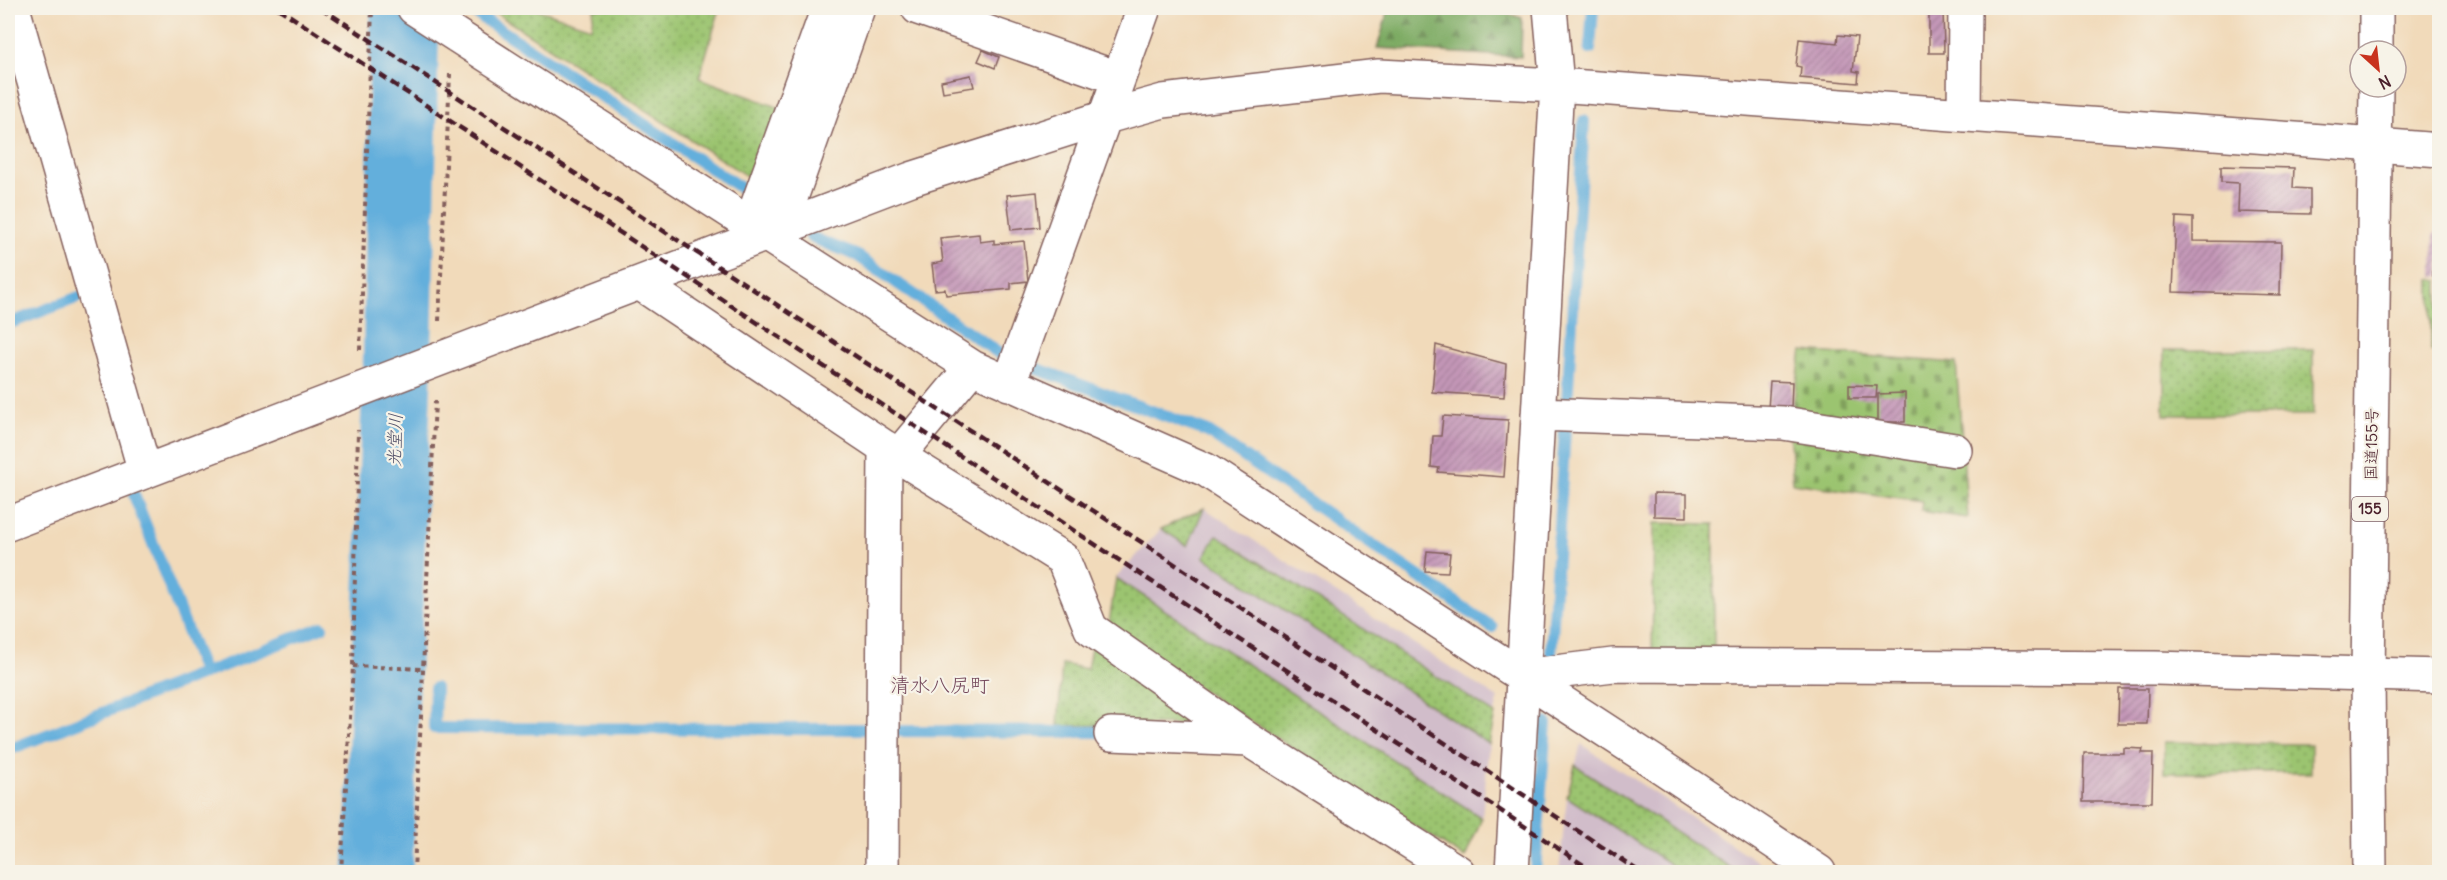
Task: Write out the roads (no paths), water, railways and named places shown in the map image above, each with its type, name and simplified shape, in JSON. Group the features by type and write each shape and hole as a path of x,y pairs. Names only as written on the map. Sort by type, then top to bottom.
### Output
{"main road":[{"path":"414,8 766,229 972,368 1206,470 1523,676 1819,873"},
{"path":"766,229 828,8"},
{"path":"766,229 858,8"},
{"path":"918,8 1118,78"},
{"path":"1009,384 1144,8"},
{"path":"1512,873 1557,85 1550,8"},
{"path":"1964,115 1965,8"},
{"path":"2376,8 2376,39"},
{"path":"13,18 144,472"},
{"path":"8,524 641,284 766,229 911,179 1163,101 1379,76 1557,85 2439,150"},
{"name":"国道155号","path":"2370,873 2368,675 2376,99"},
{"path":"641,284 891,452 1063,559 1091,629 1249,740 1458,873"},
{"path":"882,873 891,452 972,368"},
{"path":"1538,414 1783,423 1955,450"},
{"path":"1523,676 1613,665 2155,668 2439,676"},
{"path":"1111,734 1249,740"}],"waterway":[{"name":"光堂川","path":"378,872 397,377 405,8"},
{"path":"472,8 472,11 750,194"},
{"path":"1590,49 1593,8"},
{"path":"1567,404 1584,121"},
{"path":"811,237 858,256 1003,356"},
{"path":"8,324 79,297"},
{"path":"1035,368 1208,432 1492,627"},
{"path":"1551,654 1565,430"},
{"path":"134,495 204,674"},
{"path":"365,610 388,612"},
{"path":"8,750 322,627"},
{"path":"386,687 404,688"},
{"path":"435,688 434,728 866,729"},
{"path":"1535,872 1546,723"},
{"path":"896,731 1099,732"}],"railway":[{"path":"278,8 1594,872"},
{"path":"321,8 1149,547 1640,872"}],"district":[{"name":"清水八尻町","path":"940,685"}]}
